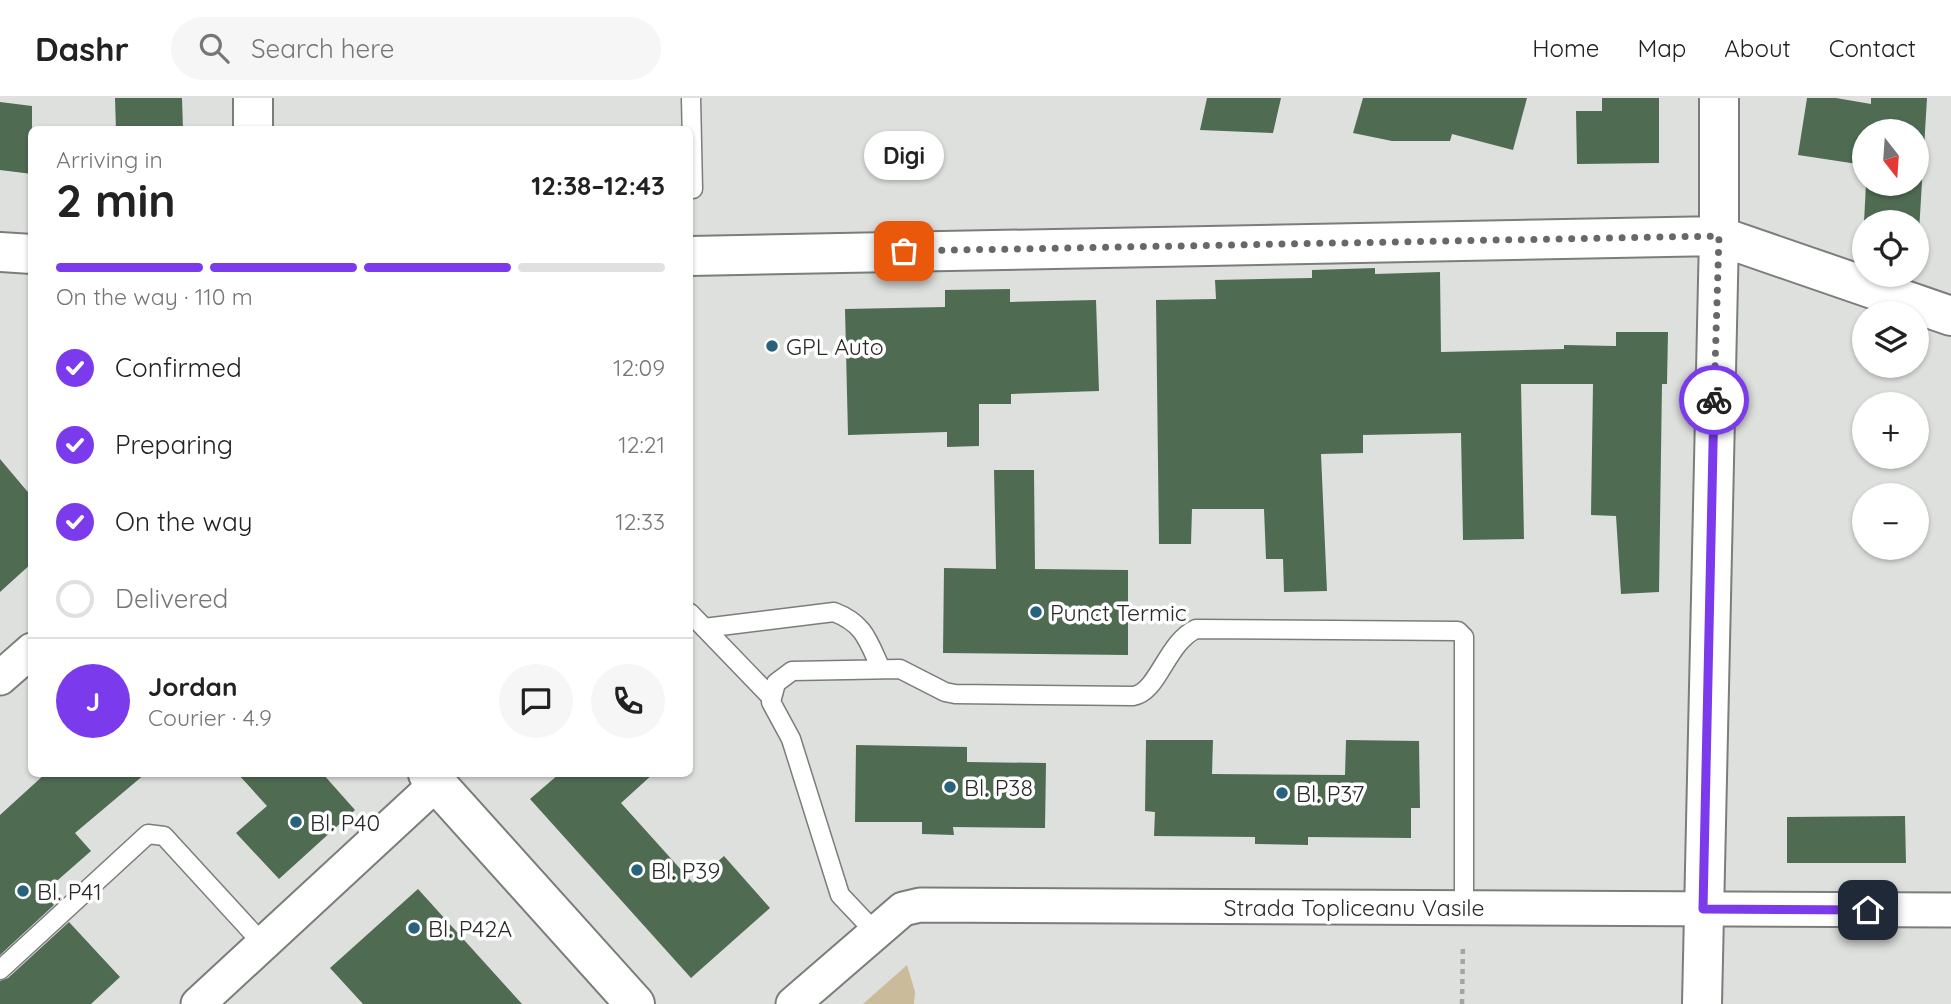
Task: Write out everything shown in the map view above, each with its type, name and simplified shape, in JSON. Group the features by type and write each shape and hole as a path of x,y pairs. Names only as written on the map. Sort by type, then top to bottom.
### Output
{"street":[{"path":"253,98 253,126"},
{"path":"1702,1004 1719,236 1719,98"},
{"path":"693,256 1469,238 1719,236 1951,316"},
{"path":"0,252 28,254"},
{"path":"0,678 28,654"},
{"path":"198,1004 433,778 635,1004"},
{"name":"Strada Topliceanu Vasile","path":"793,1004 903,909 919,905 1951,911"},
{"path":"1703,909 1719,1004"}],"lane":[{"path":"691,98 692,126"},
{"path":"705,628 834,612 852,619 864,632 881,670"},
{"path":"693,615 770,696 773,710 791,739 840,895 876,933"},
{"path":"770,696 776,683 792,671 881,670 905,670 937,689 955,694 1133,696 1147,690 1178,639 1196,629 1458,631 1464,637 1466,645 1464,908"},
{"path":"0,970 148,834 156,832 164,836 263,944"}],"path":[{"path":"1462,1004 1464,908"}],"shaded area":[{"path":"907,965 915,992 914,1004 863,1004"}],"building":[{"path":"115,98 182,98 183,126 116,126"},
{"path":"1207,98 1281,98 1273,133 1200,130"},
{"path":"1363,98 1527,98 1513,150 1452,134 1450,141 1392,141 1353,133"},
{"path":"1602,98 1659,98 1659,163 1577,164 1576,111 1602,111"},
{"path":"1807,98 1836,98 1871,104 1871,98 1927,98 1926,119 1852,119 1852,163 1798,155"},
{"path":"0,102 32,106 32,126 28,126 28,174 0,170"},
{"path":"1865,196 1921,196 1920,210 1865,210"},
{"path":"1375,268 1375,274 1440,272 1441,352 1564,349 1564,345 1616,346 1616,332 1668,332 1667,384 1662,384 1659,592 1621,594 1616,516 1591,515 1593,384 1521,384 1524,539 1463,540 1461,433 1363,435 1363,453 1321,454 1327,591 1284,592 1283,559 1266,559 1264,509 1192,509 1191,544 1159,544 1156,300 1216,299 1215,280 1312,278 1312,270"},
{"path":"1010,289 1010,302 1096,300 1099,391 1011,394 1011,404 979,404 979,446 947,447 947,432 848,435 845,309 945,307 945,290"},
{"path":"0,459 28,492 28,567 0,592"},
{"name":"Punct Termic","path":"994,470 1034,470 1035,569 1128,570 1128,655 943,653 944,568 996,569"},
{"name":"Bl. P37","path":"1146,740 1213,740 1212,774 1345,775 1346,740 1419,741 1420,808 1411,808 1411,838 1308,837 1308,845 1255,844 1255,837 1154,836 1155,812 1145,811"},
{"name":"Bl. P38","path":"856,745 967,747 967,762 1046,763 1045,828 953,827 954,835 922,834 922,822 855,822"},
{"name":"Bl. P41","path":"42,777 141,777 75,833 91,851 43,893 54,905 0,955 0,815"},
{"name":"Bl. P40","path":"241,777 326,777 355,810 279,879 236,833 267,806"},
{"name":"Bl. P39","path":"556,777 650,777 621,803 693,883 724,856 770,908 691,978 530,799"},
{"path":"1905,816 1906,863 1787,863 1787,817"},
{"name":"Bl. P42A","path":"418,889 522,1004 363,1004 330,968"},
{"path":"69,922 120,977 91,1004 0,1004 0,981 8,978"}],"way so far":[{"path":"904,251 1469,238 1719,236 1714,400"}],"place":[{"name":"Digi","path":"904,251"},
{"name":"GPL Auto","path":"772,346"},
{"name":"Punct Termic","path":"1036,612"},
{"name":"Bl. P38","path":"950,787"},
{"name":"Bl. P37","path":"1282,793"},
{"name":"Bl. P40","path":"296,822"},
{"name":"Bl. P39","path":"637,870"},
{"name":"Bl. P41","path":"23,891"},
{"name":"Bl. P42A","path":"414,928"}],"route":[{"path":"1714,400 1703,909 1868,910"}]}
